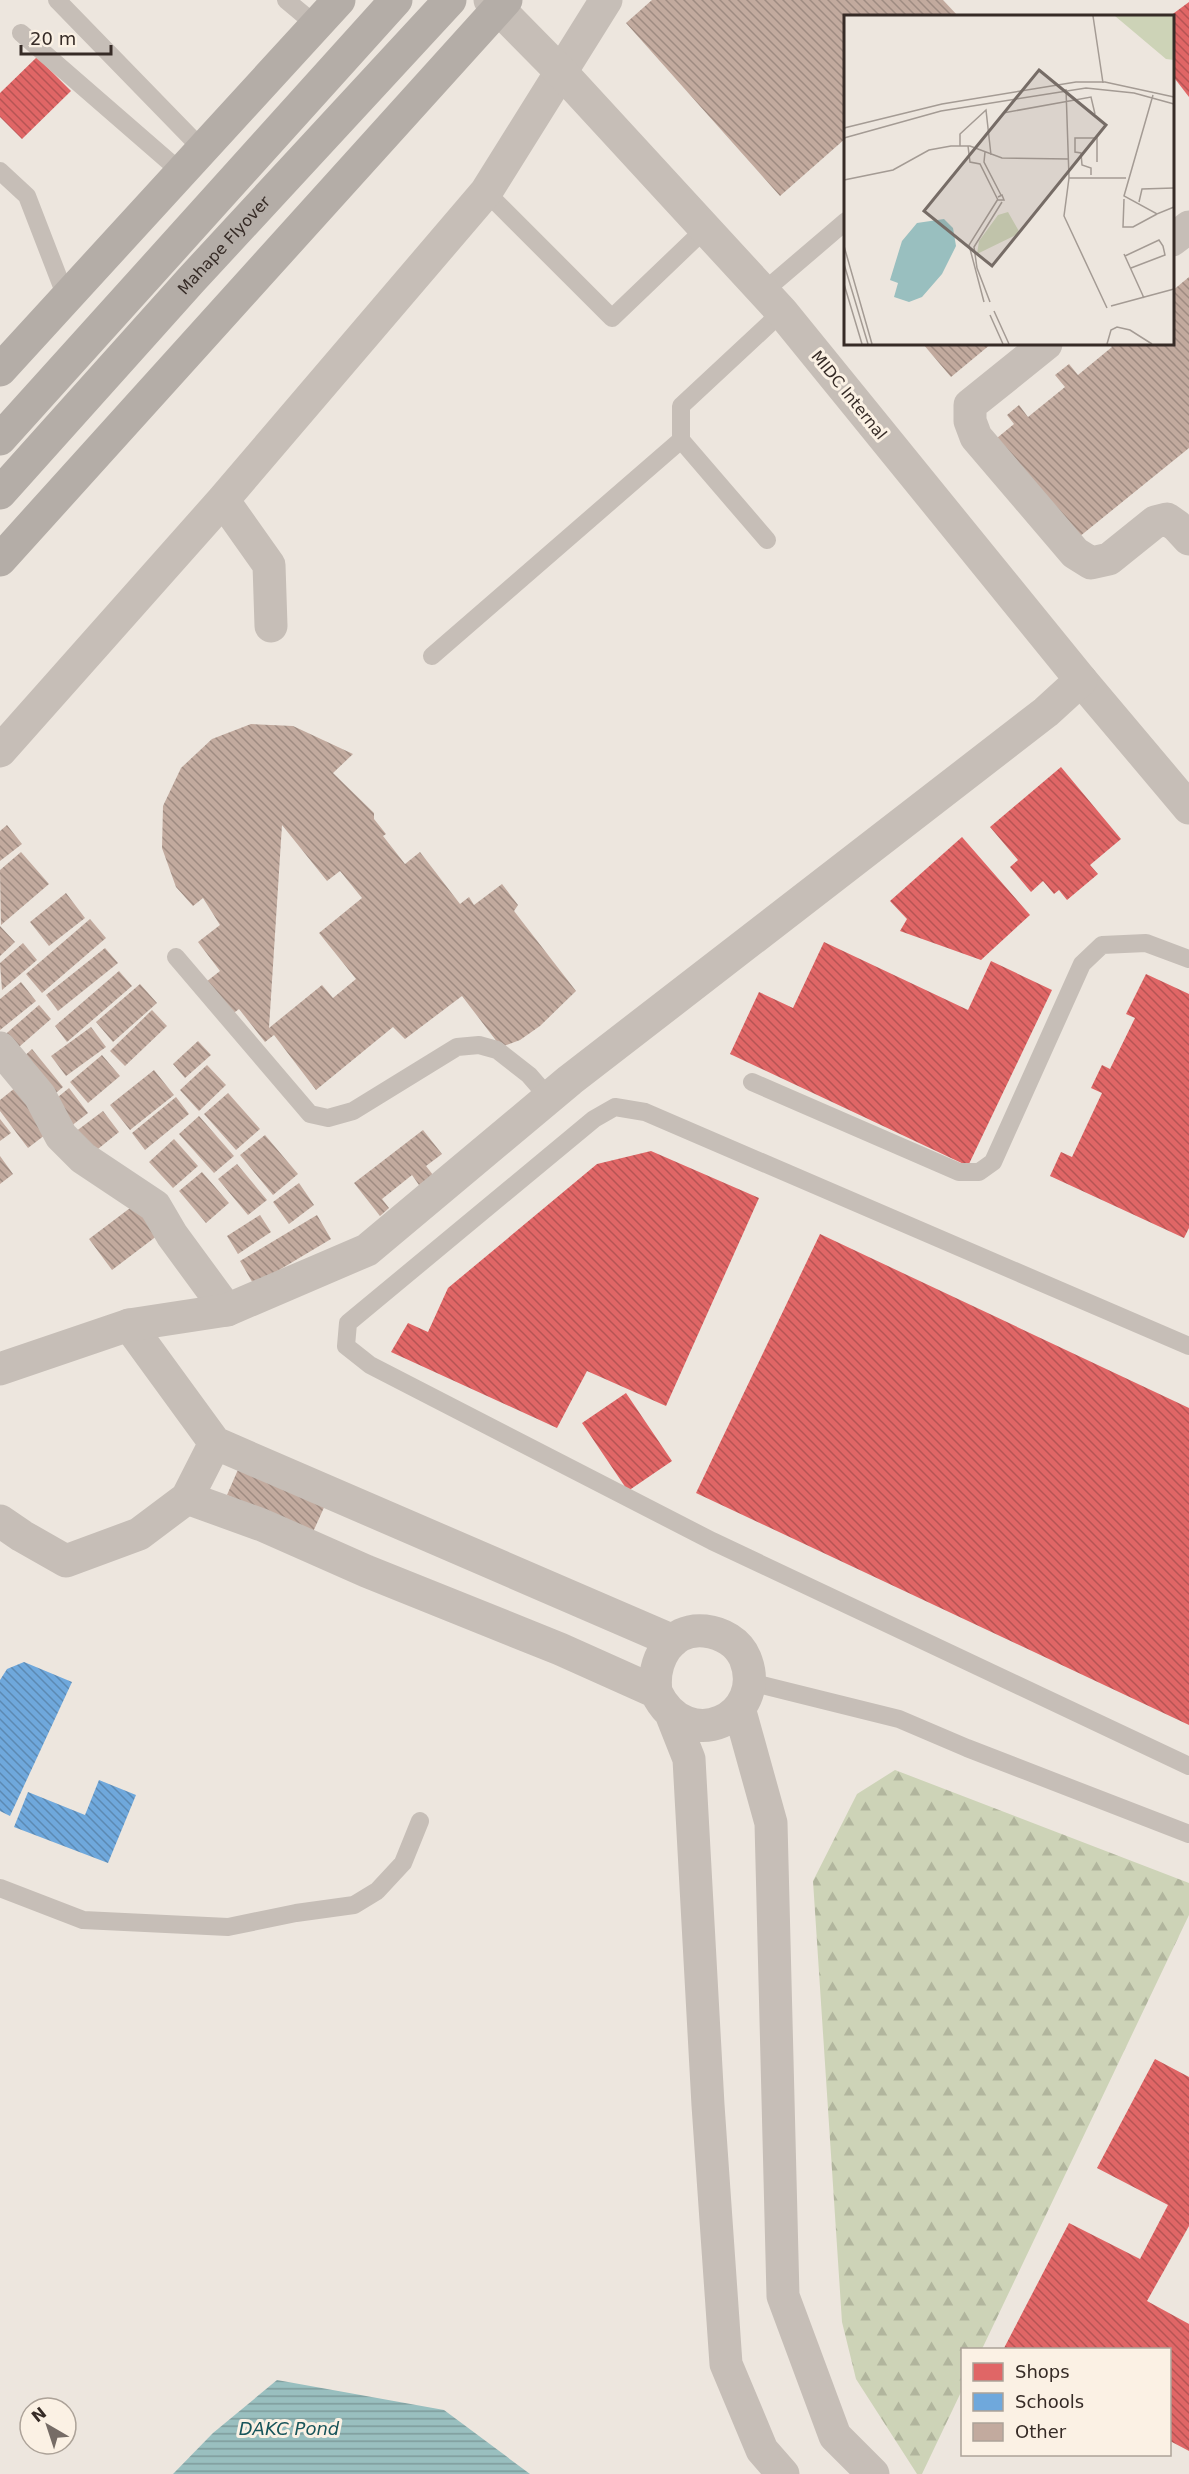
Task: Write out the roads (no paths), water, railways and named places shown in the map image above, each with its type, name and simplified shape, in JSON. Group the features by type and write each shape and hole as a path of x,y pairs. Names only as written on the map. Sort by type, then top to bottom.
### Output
{"main road":[{"path":"0,370 339,0"},
{"path":"0,439 396,0"},
{"name":"Mahape Flyover","path":"0,493 191,280 450,0"},
{"path":"0,560 498,3"}],"street":[{"path":"0,751 223,500 486,192 606,0"},
{"name":"MIDC Internal","path":"498,3 772,302 1081,680 1189,808"},
{"path":"1174,239 1189,227"},
{"path":"1045,345 970,405 970,421 976,436 1075,553 1091,563 1109,559 1155,522 1167,519 1178,526 1189,539"},
{"path":"223,500 269,565 271,626"},
{"path":"0,1369 129,1325 227,1310 366,1250 549,1098 1046,712 1081,680"},
{"path":"0,1048 40,1096 61,1136 83,1158 155,1206 172,1235 227,1310"},
{"path":"129,1325 215,1443 673,1641"},
{"path":"0,1521 66,1561 139,1534 187,1498 215,1443"},
{"path":"187,1498 262,1525 366,1571 560,1649 664,1704 686,1724 714,1725 728,1719 744,1695"},
{"path":"783,2474 762,2450 726,2364 708,2105 689,1759 654,1678 663,1651 673,1641 687,1633 702,1631 718,1633 732,1641 742,1652 748,1666 744,1695 771,1823 783,2296 835,2436 873,2474"}],"lane":[{"path":"57,0 192,160"},
{"path":"286,0 316,25"},
{"path":"21,33 192,160"},
{"path":"0,171 27,196 66,297"},
{"path":"486,192 612,318 705,229"},
{"path":"767,540 681,440 681,406 844,223"},
{"path":"432,657 681,440"},
{"path":"752,1082 959,1172 979,1172 993,1162 1082,964 1102,945 1146,944 1189,959"},
{"path":"176,957 310,1114 328,1118 353,1111 457,1047 479,1045 497,1050 529,1075 549,1098"},
{"path":"1189,1346 645,1112 615,1107 594,1119 348,1323 346,1346 370,1365 712,1541 1189,1766"},
{"path":"744,1695 899,1719 967,1748 1189,1834"},
{"path":"0,1888 83,1920 228,1927 296,1913 354,1905 377,1891 403,1863 420,1821"}],"water":[{"name":"DAKC Pond","path":"277,2380 444,2410 530,2474 173,2474 213,2433"}]}
